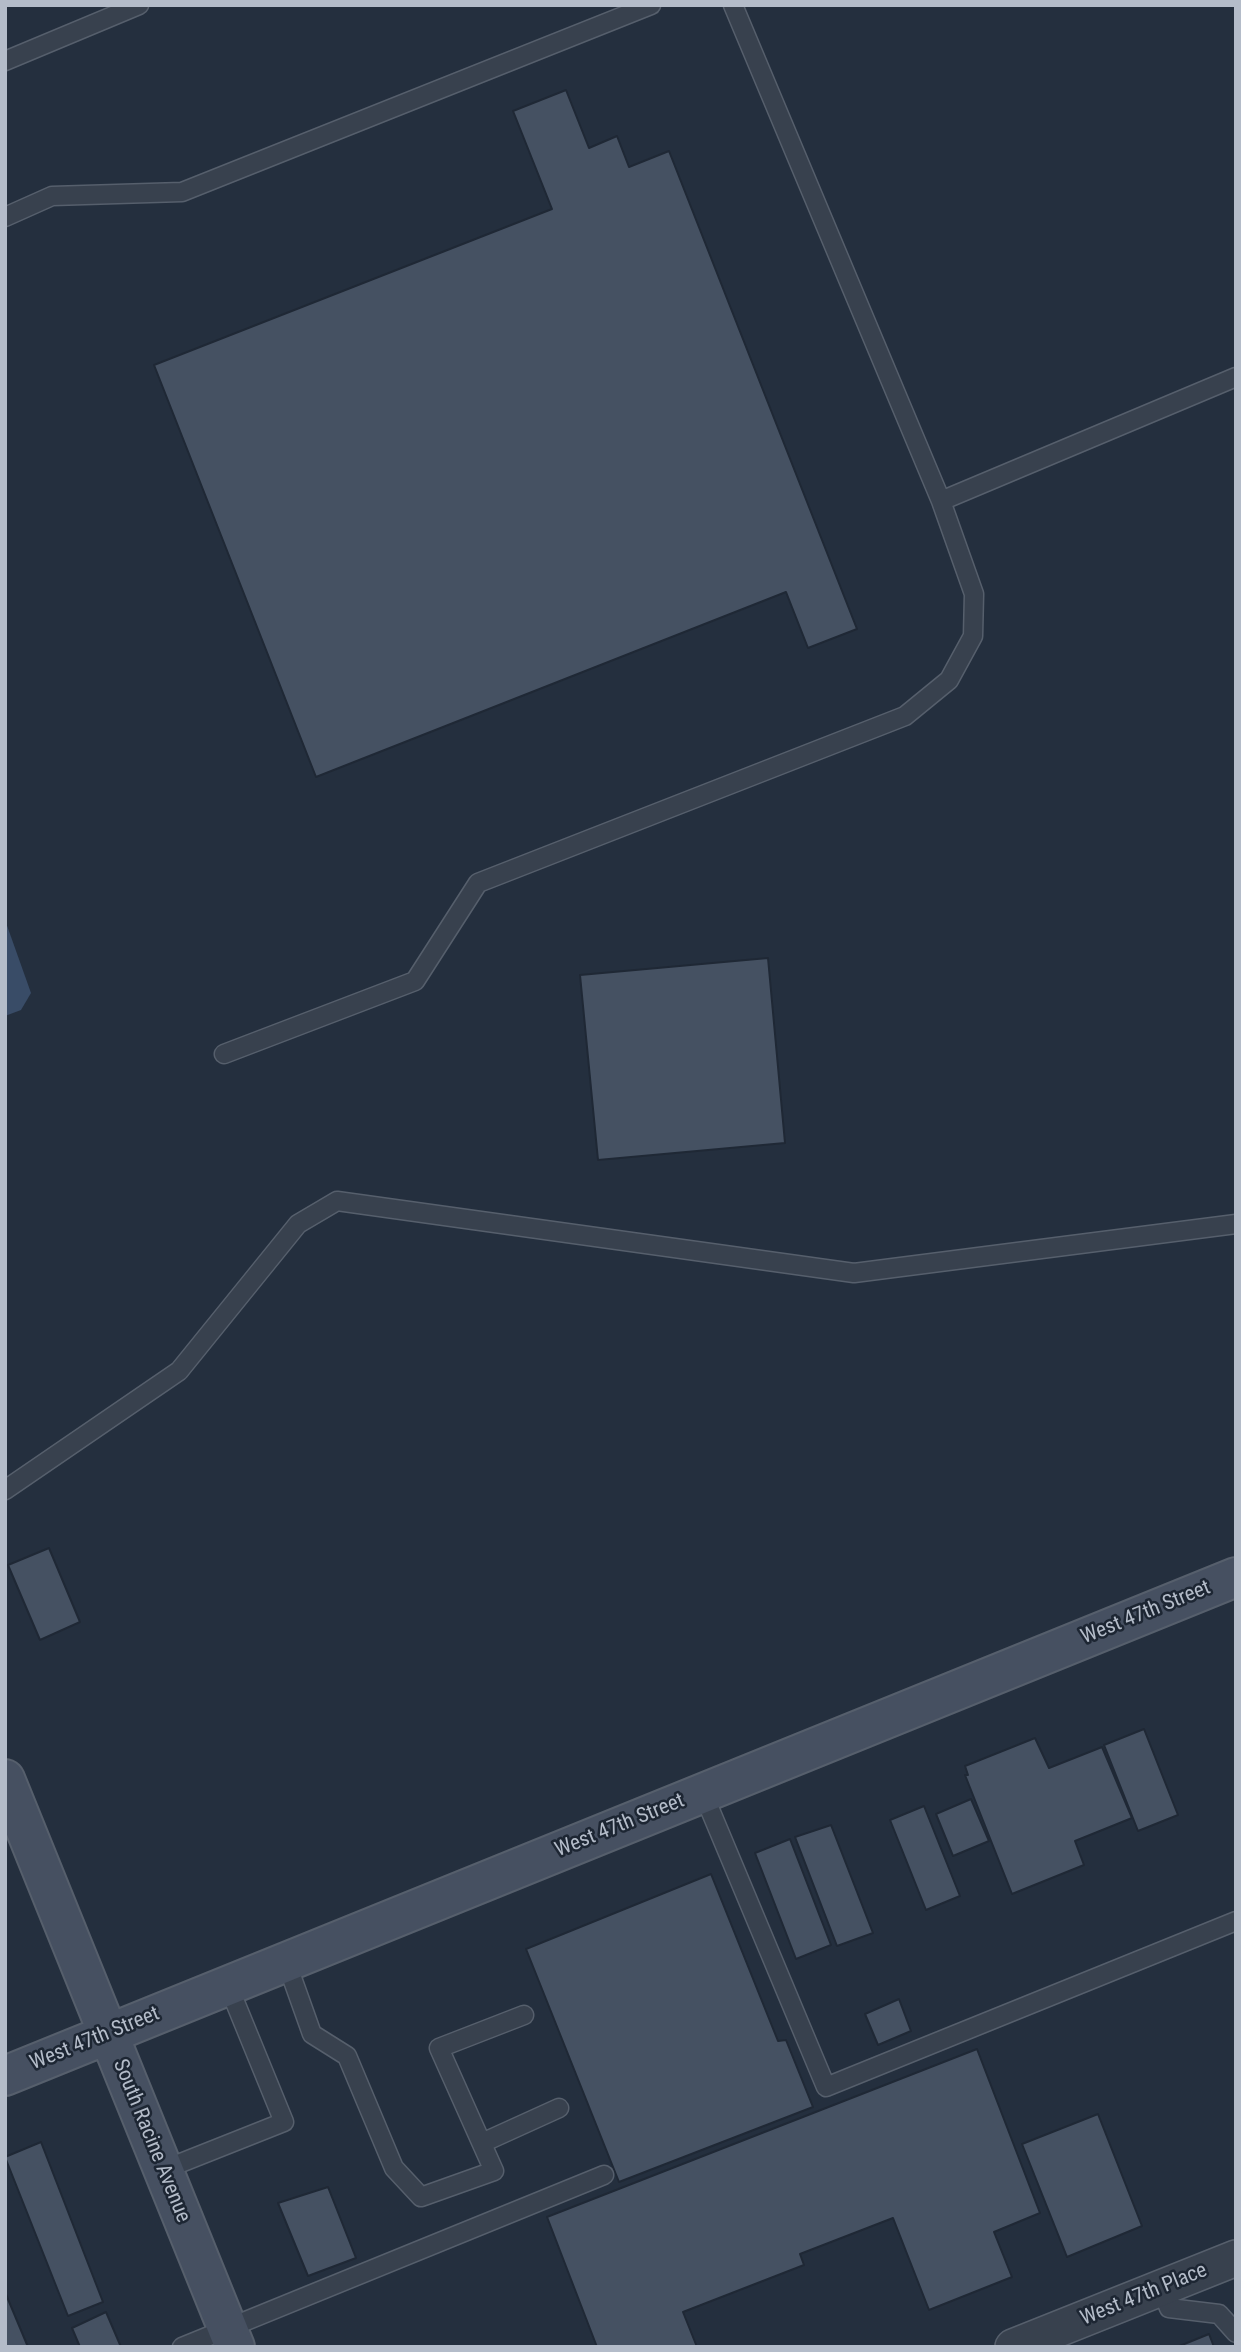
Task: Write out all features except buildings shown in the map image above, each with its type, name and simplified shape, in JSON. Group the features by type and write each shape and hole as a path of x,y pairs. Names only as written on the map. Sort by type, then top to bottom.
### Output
{"main road":[{"name":"West 47th Street","path":"5,2076 1236,1577"},
{"name":"South Racine Avenue","path":"5,1779 231,2338"}],"street":[{"name":"West 47th Place","path":"1013,2347 1236,2258"}],"lane":[{"path":"5,61 139,5"},
{"path":"5,217 51,196 182,192 652,5"},
{"path":"224,1054 415,981 478,883 905,716 949,680 973,636 974,594 942,500 733,5"},
{"path":"942,500 1236,377"},
{"path":"5,1489 179,1371 298,1224 337,1200 854,1273 1236,1224"},
{"path":"703,1793 826,2087 1236,1921"},
{"path":"286,1961 312,2034 347,2056 394,2168 421,2196 494,2171 439,2048 524,2015"},
{"path":"163,2170 284,2122 228,1985"},
{"path":"482,2143 559,2108"},
{"path":"182,2347 231,2338 604,2175"},
{"path":"1161,2288 1169,2308 1219,2314 1236,2333"}],"water":[{"path":"5,920 31,993 21,1010 5,1016"}]}
